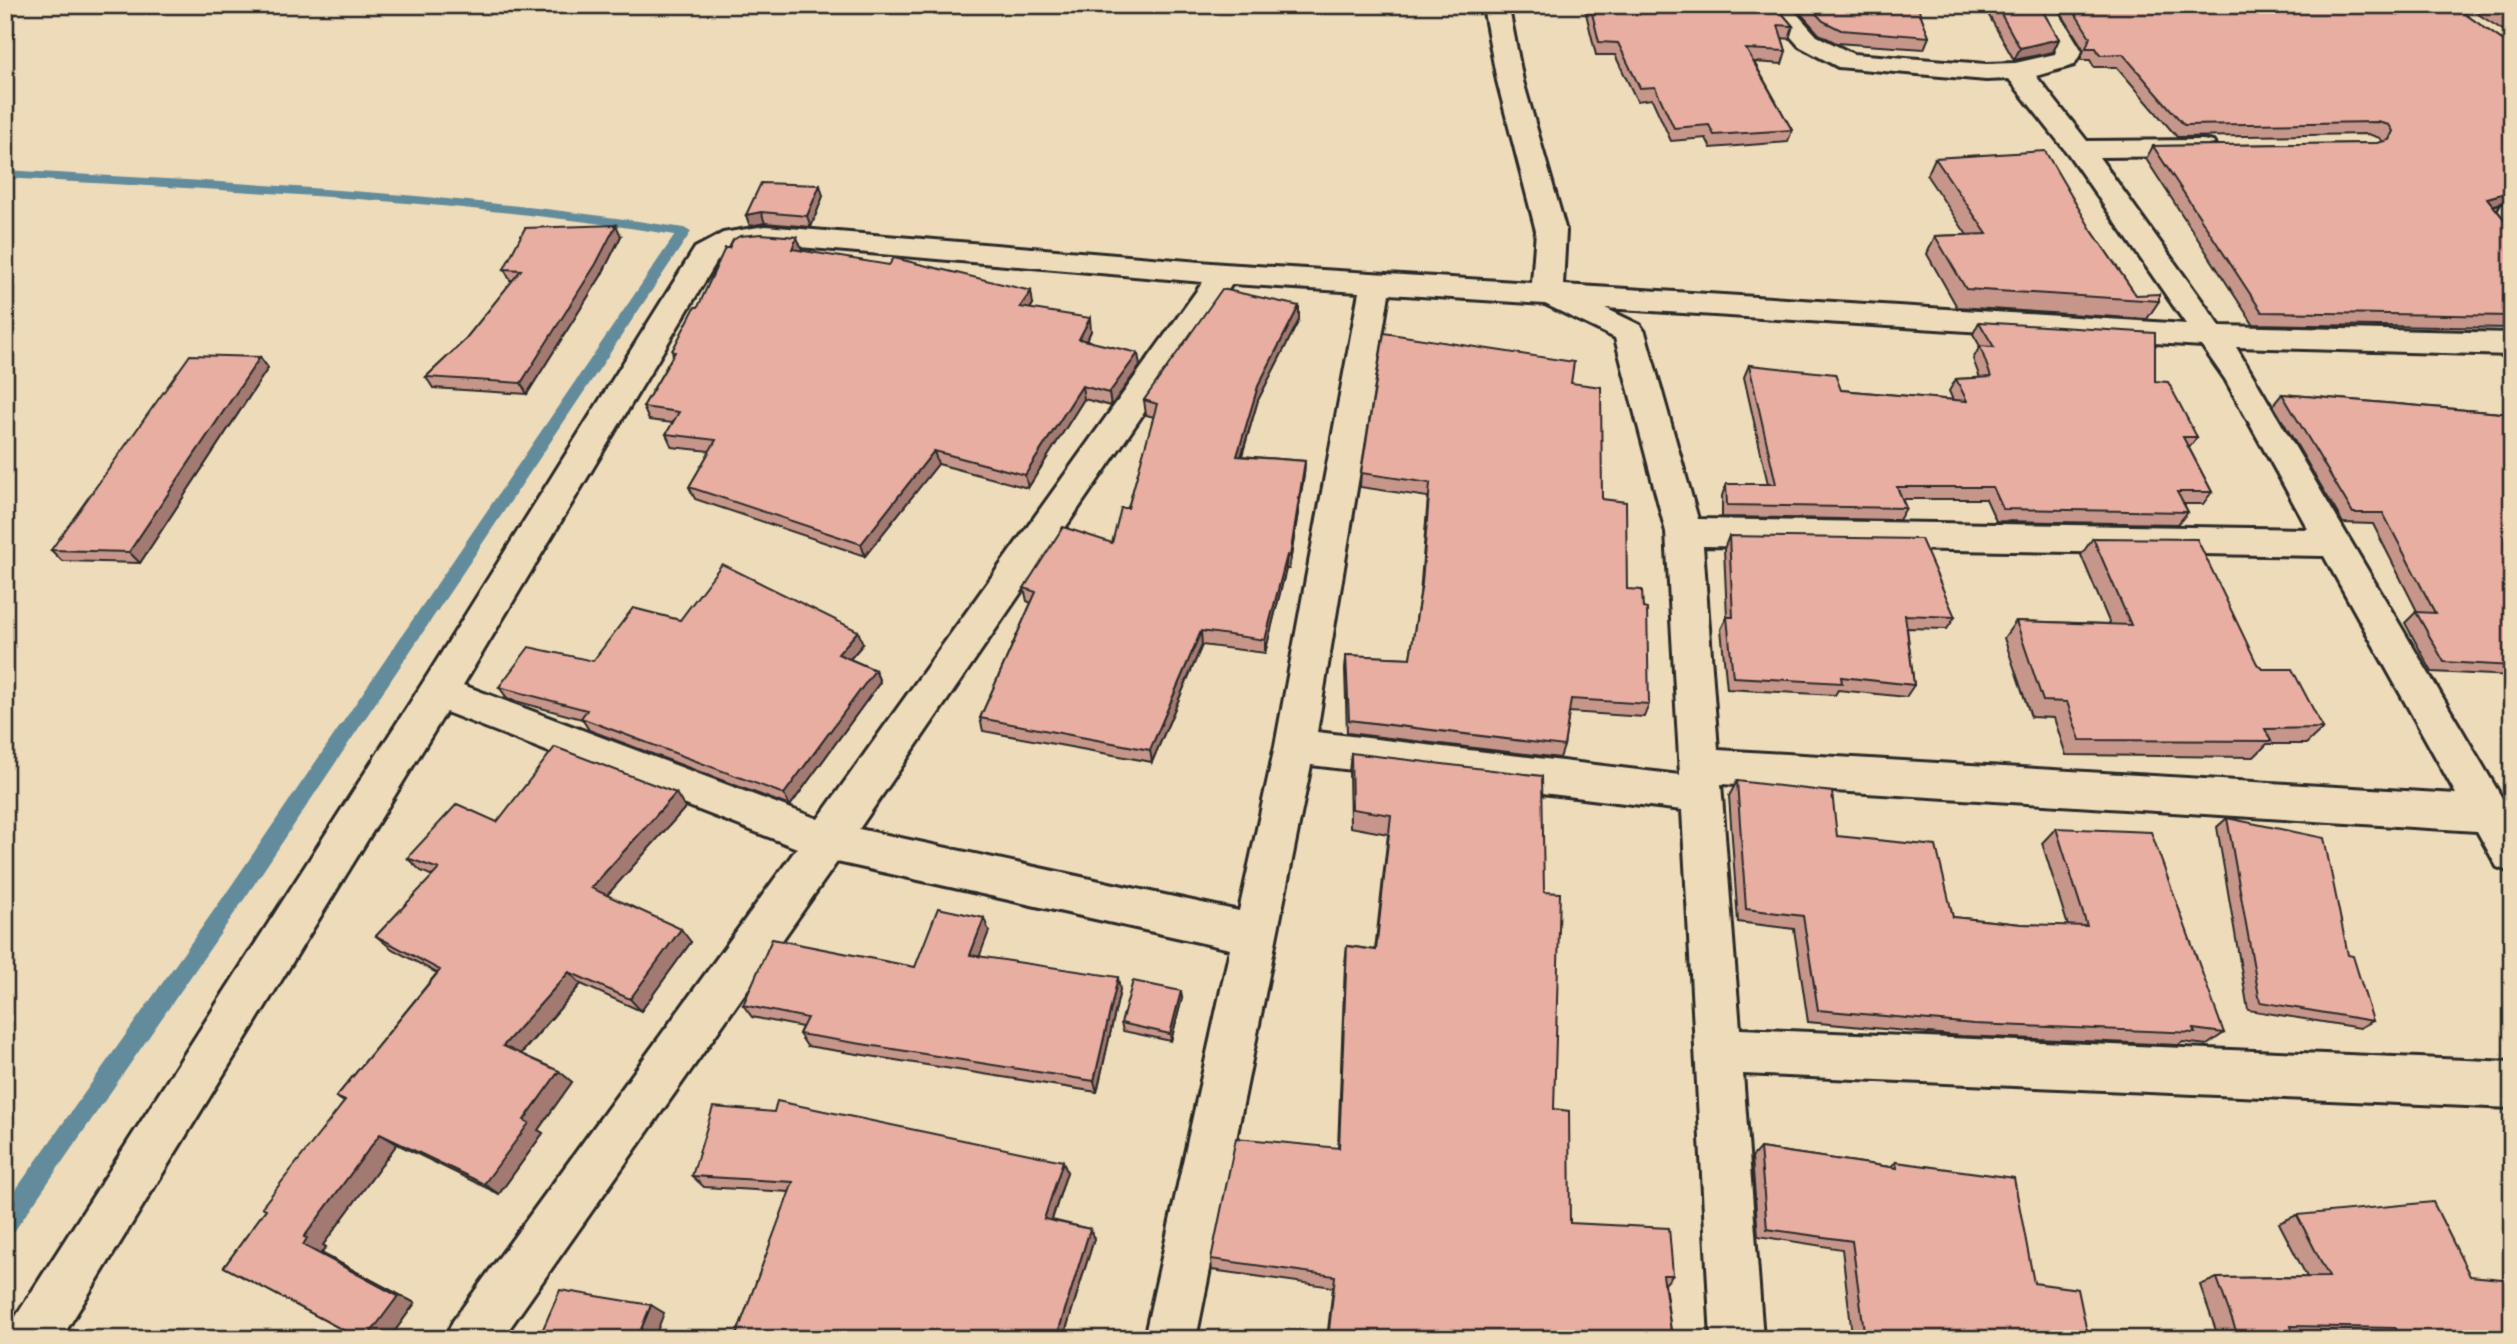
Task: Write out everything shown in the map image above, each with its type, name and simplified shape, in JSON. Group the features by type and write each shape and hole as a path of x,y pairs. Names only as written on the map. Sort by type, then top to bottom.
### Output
{"street":[{"path":"1506,5 1497,12 1510,81 1551,231 1548,293"},
{"path":"1775,5 1808,41 1847,61 1986,72 2048,66 2065,60 2069,51 2041,5"},
{"path":"2015,71 2023,77 2079,149 2238,374 2332,543 2512,854"},
{"path":"2079,149 2230,147"},
{"path":"2512,211 2512,223"},
{"path":"31,1339 438,692 706,255 723,242 741,236 765,235 1224,274 2209,336 2512,344"},
{"path":"471,1339 827,841 1224,274"},
{"path":"1170,1339 1295,746 1376,282"},
{"path":"1548,293 1629,332 1684,532 1737,1339"},
{"path":"1684,532 2332,543"},
{"path":"438,692 827,841 1256,935"},
{"path":"1295,746 1702,780 2488,814"},
{"path":"1719,1051 2512,1085"}],"building":[{"path":"1590,5 1775,5 1793,26 1778,25 1786,51 1746,49 1792,130 1714,135 1709,125 1674,128 1655,87 1640,88 1618,43 1599,42"},
{"path":"1808,5 1917,5 1929,37 1841,30 1823,21"},
{"path":"1996,5 2039,5 2059,39 2020,48"},
{"path":"2070,5 2452,5 2512,47 2512,160 2507,162 2512,165 2512,191 2487,198 2512,229 2512,316 2262,312 2153,146 2377,143 2389,140 2393,131 2389,125 2377,122 2184,125 2123,54 2100,55 2096,48 2086,48 2090,37"},
{"path":"2492,5 2512,5 2512,18"},
{"path":"2045,151 2092,231 2136,295 2159,294 2159,301 1966,289 1935,236 1987,234 1935,158"},
{"path":"761,183 820,185 807,216 761,212 746,215"},
{"path":"616,225 596,264 521,383 426,377 463,342 521,270 504,269 525,228"},
{"path":"761,234 797,237 792,249 889,265 894,258 1031,291 1020,307 1090,318 1079,339 1138,353 1109,393 1082,386 1025,475 934,451 861,544 689,487 716,440 666,434 679,412 643,407 675,352 672,351 695,307 698,307 725,248 729,248 733,240 740,236"},
{"path":"1222,289 1299,306 1258,386 1237,456 1305,461 1290,556 1287,555 1265,640 1201,631 1150,750 980,718 1036,592 1024,588 1063,527 1112,543 1121,508 1128,508 1157,404 1144,400"},
{"path":"1979,322 2155,333 2155,381 2168,382 2197,437 2183,437 2212,492 2177,492 2188,512 2003,509 1993,487 1897,487 1906,508 1727,505 1726,484 1776,484 1749,365 1835,374 1841,390 1967,401 1956,379 1991,377 1980,346 1994,347"},
{"path":"1384,333 1574,362 1571,383 1601,387 1602,499 1626,502 1627,589 1642,590 1643,608 1647,609 1649,704 1571,699 1564,746 1349,720 1346,655 1410,658 1422,583 1430,483 1361,473"},
{"path":"190,355 260,357 129,552 51,550"},
{"path":"2282,394 2512,414 2512,666 2444,662 2416,612 2435,613 2383,513 2353,513"},
{"path":"1729,536 1921,539 1955,617 1905,615 1914,685 1841,677 1842,683 1733,677 1727,617 1733,617"},
{"path":"2093,538 2197,539 2257,664 2262,669 2292,669 2323,728 2265,729 2271,741 2080,740 2067,702 2043,701 2016,621 2131,625"},
{"path":"722,564 858,631 838,654 875,670 784,794 581,718 587,710 499,687 529,647 593,661 633,608 680,620"},
{"path":"555,747 676,793 591,888 681,929 630,999 569,972 503,1046 559,1071 524,1120 529,1123 484,1184 380,1134 304,1237 307,1238 303,1245 398,1296 366,1339 360,1339 224,1267 266,1209 262,1207 345,1101 336,1097 440,970 376,936 439,869 407,858 457,804 497,822"},
{"path":"1351,753 1542,776 1544,892 1560,893 1554,1109 1569,1111 1570,1223 1669,1228 1673,1275 1663,1275 1672,1339 1328,1339 1335,1276 1211,1259 1236,1138 1339,1148 1347,946 1376,950 1391,815 1352,809"},
{"path":"1737,781 1832,792 1837,836 1936,846 1953,917 2021,924 2087,926 2056,828 2151,832 2224,1033 2193,1029 2195,1033 1974,1024 1818,1010 1803,916 1746,909"},
{"path":"2227,818 2324,838 2348,955 2353,956 2373,1021 2260,1002"},
{"path":"938,908 984,918 970,955 1118,977 1094,1081 799,1034 807,1018 743,1005 772,939 915,967"},
{"path":"1133,981 1181,991 1170,1034 1121,1023"},
{"path":"777,1101 1063,1161 1044,1219 1090,1229 1056,1339 735,1339 793,1182 692,1176 713,1107 774,1112"},
{"path":"1760,1148 1897,1168 1896,1162 2014,1178 2034,1283 2078,1289 2088,1337 2123,1339 1860,1339 1859,1331 1864,1331 1852,1241 1767,1229"},
{"path":"2433,1202 2470,1276 2512,1280 2512,1339 2400,1339 2396,1328 2291,1326 2295,1339 2239,1339 2217,1278 2329,1277 2297,1215"},
{"path":"560,1290 651,1305 637,1339 539,1338"}],"waterway":[{"path":"5,174 431,200 516,208 684,232 236,895 5,1225"}]}
